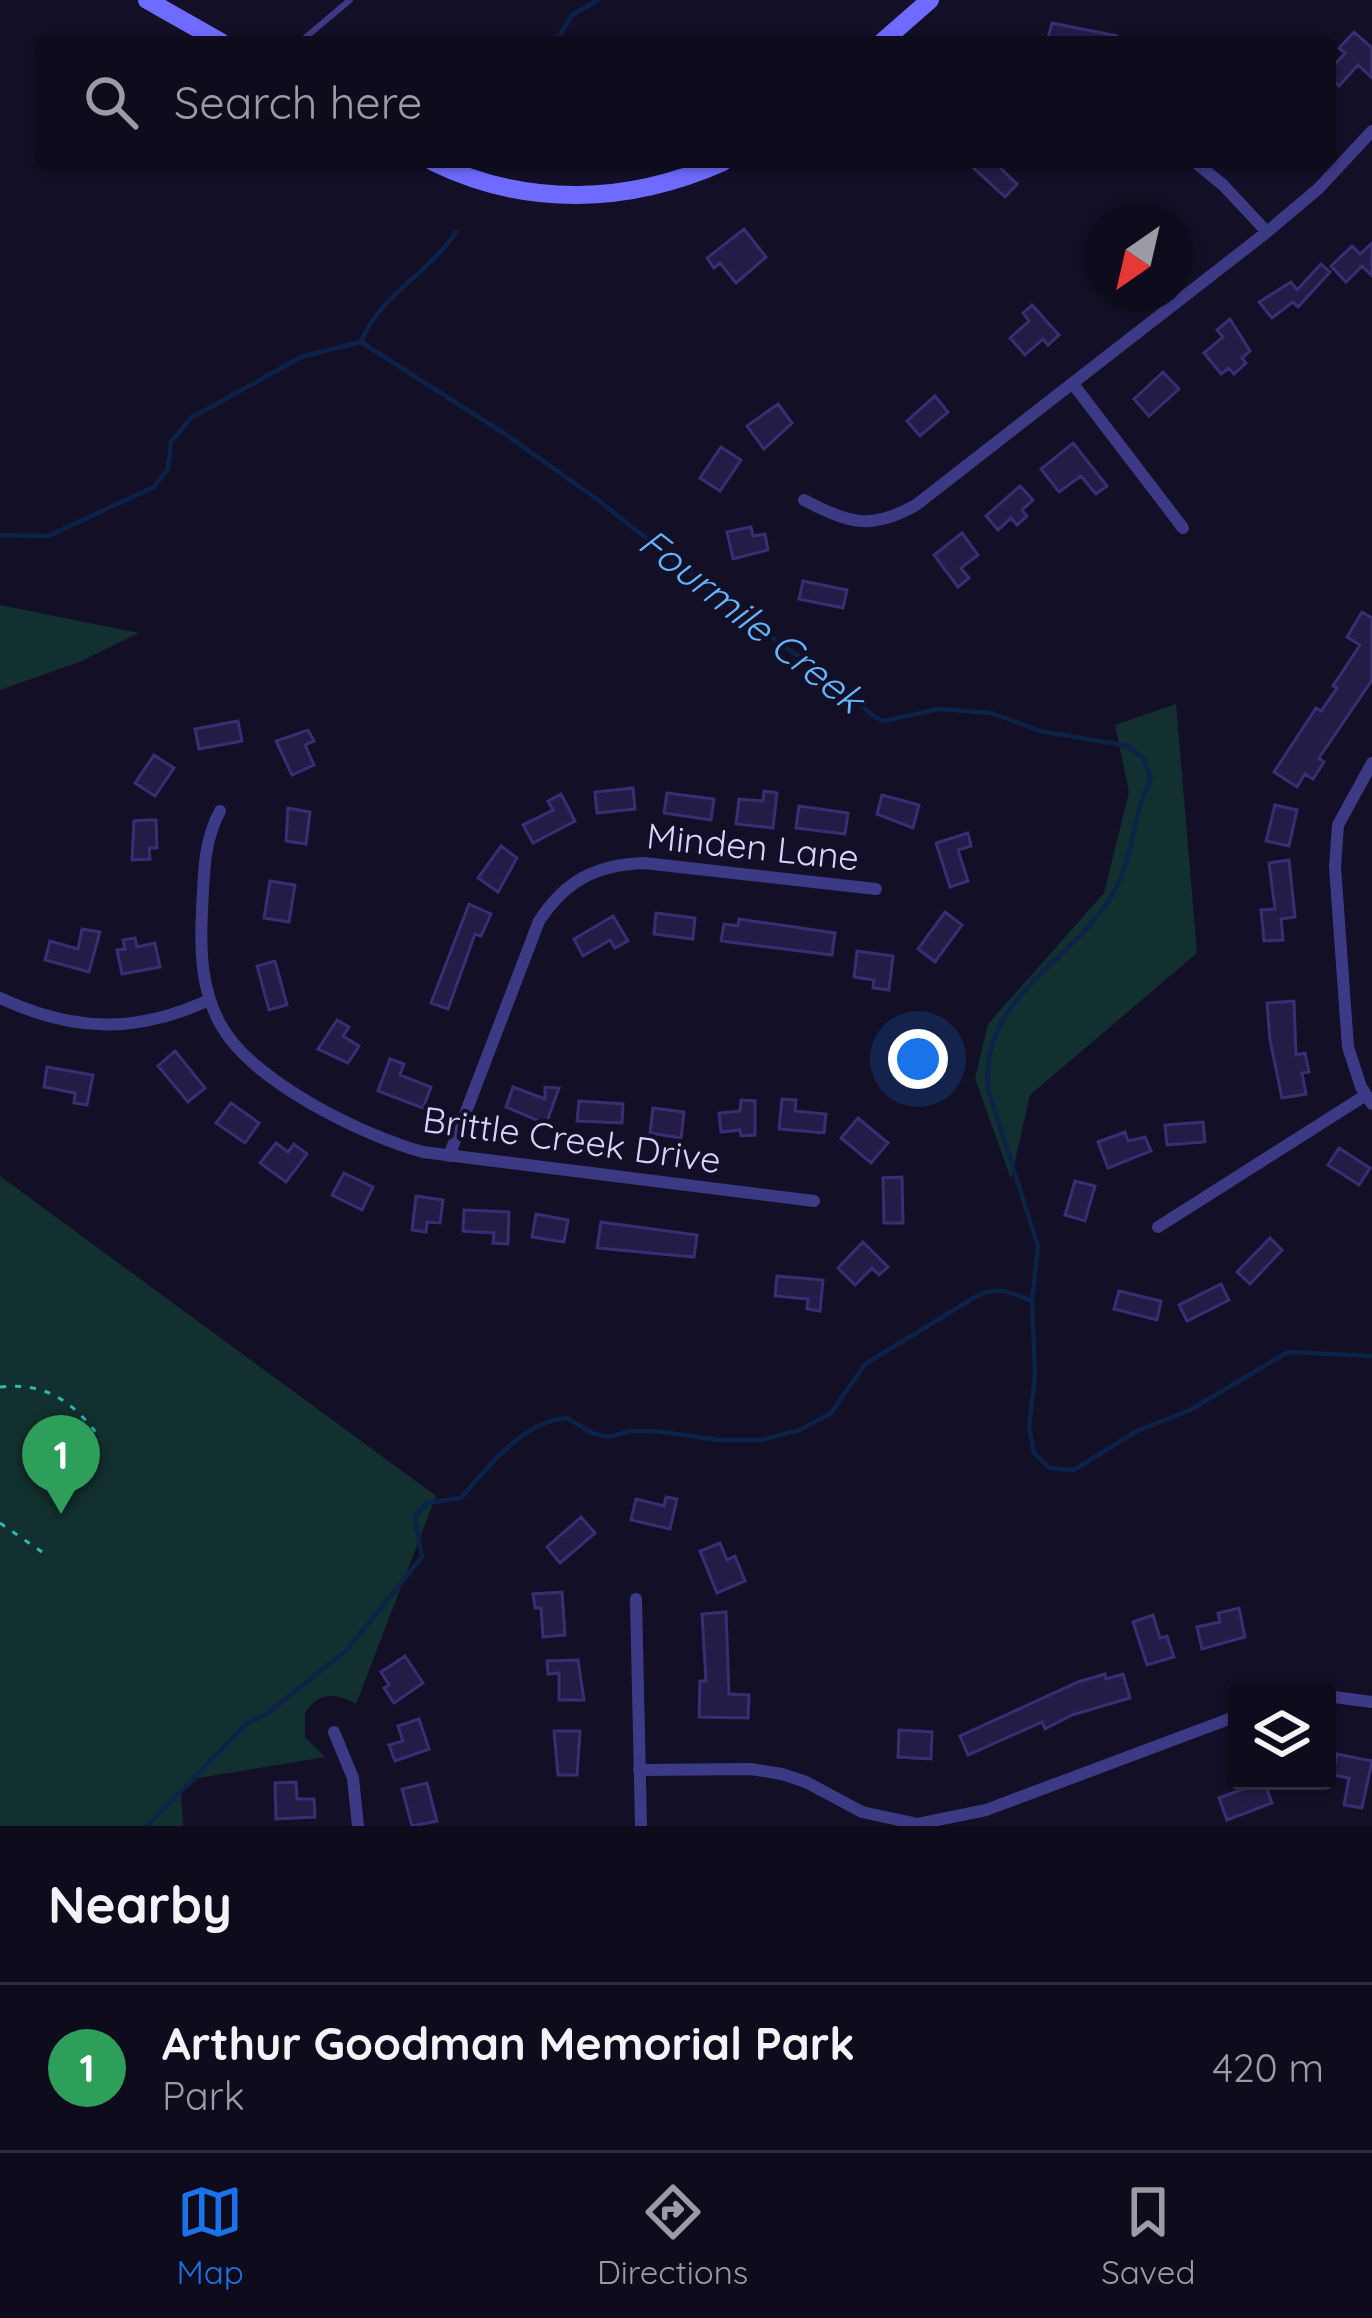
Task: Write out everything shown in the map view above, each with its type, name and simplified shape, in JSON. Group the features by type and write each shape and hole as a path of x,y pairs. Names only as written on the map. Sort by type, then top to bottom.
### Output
{"main road":[{"path":"147,0 210,36"},
{"path":"888,36 930,0"},
{"path":"448,168 491,186 574,196 669,183 708,168"}],"street":[{"path":"804,500 854,521 896,516 1268,232 1318,189 1372,131"},
{"path":"1202,168 1268,232"},
{"path":"1073,384 1184,528"},
{"path":"1158,1227 1369,1100 1348,1047 1335,867 1338,825 1372,763"},
{"name":"Brittle Creek Drive","path":"220,812 205,847 201,935 209,1000 235,1044 298,1093 379,1138 448,1156 814,1201"},
{"name":"Minden Lane","path":"448,1156 539,921 562,890 580,878 612,865 644,863 876,889"},
{"path":"0,998 45,1017 107,1025 152,1023 209,1000"},
{"path":"636,1599 641,1826"},
{"path":"1336,1697 1372,1702"},
{"path":"639,1770 751,1769 782,1774 862,1812 919,1824 986,1810 1228,1719"},
{"path":"334,1732 353,1778 358,1826"}],"lane":[{"path":"307,36 350,0"}],"path":[{"path":"0,1387 40,1388 62,1396 101,1439"},
{"path":"0,1523 45,1554"}],"green space":[{"path":"0,605 139,633 79,662 0,690"},
{"path":"1176,704 1197,953 1030,1095 1011,1179 975,1078 988,1024 1104,893 1129,792 1115,725"},
{"path":"0,1176 436,1496 356,1704 328,1696 305,1713 305,1737 325,1757 198,1778 181,1794 183,1826 0,1826"}],"building":[{"path":"1052,23 1117,36 1049,36"},
{"path":"1354,32 1372,48 1372,78 1358,65 1339,86 1336,83 1336,63 1345,53 1339,48"},
{"path":"974,168 1000,168 1017,184 1005,197"},
{"path":"744,229 766,257 736,283 720,263 714,268 707,258"},
{"path":"1372,243 1372,276 1362,266 1346,282 1331,266 1352,246 1360,254"},
{"path":"1321,264 1330,272 1298,307 1293,302 1272,318 1259,302 1291,282 1297,290"},
{"path":"1032,305 1059,335 1048,345 1043,339 1025,355 1010,338 1029,321 1023,313"},
{"path":"1230,319 1250,351 1234,374 1229,368 1221,374 1204,353 1223,337 1217,330"},
{"path":"1163,372 1179,389 1149,416 1134,399"},
{"path":"935,396 948,412 920,436 907,421"},
{"path":"778,404 792,423 764,449 747,426"},
{"path":"1073,443 1107,486 1096,494 1081,476 1059,492 1041,469"},
{"path":"721,447 741,460 720,491 700,478"},
{"path":"1020,486 1033,500 1022,510 1027,516 1017,525 1011,518 998,530 986,516"},
{"path":"751,527 753,536 765,534 768,550 733,559 727,532"},
{"path":"962,533 978,555 961,568 969,578 958,587 934,555"},
{"path":"803,581 847,590 843,608 799,599"},
{"path":"1362,612 1372,618 1372,680 1319,758 1324,762 1313,779 1305,774 1297,787 1274,772 1316,708 1321,711 1337,688 1333,686 1360,645 1347,637"},
{"path":"238,721 242,741 199,749 195,729"},
{"path":"308,730 314,741 305,745 314,765 292,775 276,741"},
{"path":"154,755 174,768 155,796 135,783"},
{"path":"633,788 635,809 597,813 595,792"},
{"path":"764,791 777,793 773,828 736,824 739,799 763,801"},
{"path":"667,793 714,799 711,820 664,813"},
{"path":"561,794 575,821 533,843 523,825 553,810 548,801"},
{"path":"882,795 919,805 913,828 877,814"},
{"path":"1275,805 1297,810 1289,846 1266,841"},
{"path":"799,806 848,813 845,834 796,828"},
{"path":"288,808 310,812 306,844 286,841"},
{"path":"156,820 157,848 149,848 150,859 132,860 134,821"},
{"path":"968,833 971,846 958,850 968,881 950,887 936,843"},
{"path":"501,846 517,858 498,892 478,878"},
{"path":"1289,860 1295,917 1281,919 1283,940 1264,941 1261,910 1275,909 1269,863"},
{"path":"270,881 295,885 289,922 264,918"},
{"path":"469,904 491,914 481,936 475,934 448,1009 431,1003"},
{"path":"945,912 962,925 935,962 918,949"},
{"path":"656,913 695,918 693,939 654,934"},
{"path":"613,916 628,941 615,948 610,940 583,956 574,939"},
{"path":"739,919 835,933 832,955 721,941 724,924 738,926"},
{"path":"82,929 100,932 89,972 45,960 50,941 78,949"},
{"path":"135,938 137,947 155,943 160,967 122,974 117,950 125,949 123,940"},
{"path":"857,951 893,956 889,990 873,988 874,980 854,977"},
{"path":"275,961 287,1005 269,1010 257,966"},
{"path":"1294,1001 1296,1055 1305,1053 1309,1072 1302,1073 1306,1094 1282,1098 1267,1003"},
{"path":"337,1020 349,1027 343,1036 359,1046 348,1063 318,1049"},
{"path":"175,1051 205,1088 188,1102 158,1066"},
{"path":"390,1059 404,1064 400,1075 431,1087 423,1108 378,1091"},
{"path":"47,1067 93,1075 87,1105 74,1103 75,1093 44,1087"},
{"path":"513,1087 545,1099 545,1087 559,1088 546,1124 506,1107"},
{"path":"782,1099 796,1100 795,1111 826,1114 824,1133 779,1129"},
{"path":"741,1100 755,1101 755,1135 741,1136 740,1130 721,1132 719,1113 740,1111"},
{"path":"579,1101 623,1104 622,1123 577,1121"},
{"path":"231,1103 259,1123 245,1143 216,1123"},
{"path":"653,1108 684,1112 681,1138 650,1133"},
{"path":"858,1118 888,1143 871,1163 841,1138"},
{"path":"1203,1122 1205,1142 1167,1145 1165,1125"},
{"path":"1125,1132 1128,1141 1145,1137 1151,1151 1108,1168 1098,1142"},
{"path":"276,1143 288,1152 294,1144 307,1154 286,1182 260,1163"},
{"path":"1339,1148 1370,1168 1359,1185 1328,1165"},
{"path":"344,1173 373,1187 362,1210 332,1195"},
{"path":"902,1177 903,1223 884,1223 883,1178"},
{"path":"1075,1181 1095,1186 1085,1221 1065,1215"},
{"path":"416,1196 443,1200 440,1223 427,1222 426,1232 412,1230"},
{"path":"464,1210 509,1212 508,1244 493,1243 494,1233 463,1231"},
{"path":"536,1214 568,1220 564,1242 532,1237"},
{"path":"601,1222 697,1235 694,1257 597,1248"},
{"path":"1270,1238 1282,1250 1250,1284 1237,1272"},
{"path":"863,1242 888,1267 879,1275 872,1268 855,1285 838,1268"},
{"path":"777,1276 823,1280 820,1311 807,1309 808,1299 775,1296"},
{"path":"1221,1284 1229,1300 1187,1321 1179,1305"},
{"path":"1119,1291 1161,1301 1157,1320 1114,1309"},
{"path":"666,1497 677,1499 670,1529 631,1520 636,1499 664,1506"},
{"path":"581,1517 595,1533 560,1563 547,1547"},
{"path":"720,1543 727,1560 735,1556 745,1581 717,1593 700,1551"},
{"path":"562,1592 565,1635 543,1637 541,1608 535,1608 533,1594"},
{"path":"1239,1608 1245,1637 1202,1649 1197,1627 1220,1622 1218,1613"},
{"path":"726,1612 729,1694 749,1695 748,1718 699,1717 700,1681 706,1681 702,1614"},
{"path":"1153,1615 1160,1638 1167,1636 1174,1657 1147,1665 1133,1622"},
{"path":"405,1656 423,1683 394,1703 381,1672"},
{"path":"578,1660 584,1700 559,1700 559,1673 548,1674 547,1661"},
{"path":"1105,1674 1106,1679 1123,1674 1130,1698 1072,1715 1045,1729 1042,1722 968,1755 960,1736"},
{"path":"419,1719 429,1749 395,1761 389,1745 403,1741 398,1726"},
{"path":"899,1730 932,1732 931,1759 898,1757"},
{"path":"554,1731 580,1731 577,1775 558,1775"},
{"path":"1337,1754 1372,1761 1362,1808 1344,1805 1349,1778 1336,1776"},
{"path":"296,1782 297,1799 314,1799 315,1817 276,1819 275,1783"},
{"path":"427,1783 437,1821 412,1826 402,1789"},
{"path":"1240,1790 1267,1790 1272,1803 1227,1820 1219,1798"}],"waterway":[{"path":"558,36 572,15 598,0"},
{"path":"361,342 380,310 456,232"},
{"name":"Fourmile Creek","path":"361,342 594,497 883,721 939,709 991,713 1040,731 1128,746 1143,758 1151,778 1114,892 1097,917 1013,1004 989,1057 988,1089 1038,1246 1029,1427 1034,1453 1049,1468 1074,1470 1137,1431 1190,1410 1288,1352 1372,1356"},
{"name":"Fourmile Creek","path":"0,535 48,536 154,487 168,469 171,442 191,418 301,357 361,342"},
{"path":"147,1826 246,1724 268,1713 347,1650 422,1557 415,1517 427,1503 461,1498 508,1447 536,1427 567,1418 608,1437 654,1431 761,1440 800,1430 831,1413 865,1364 977,1296 998,1291 1032,1301"}],"place":[{"name":"Arthur Goodman Memorial Park","path":"61,1514"}]}
